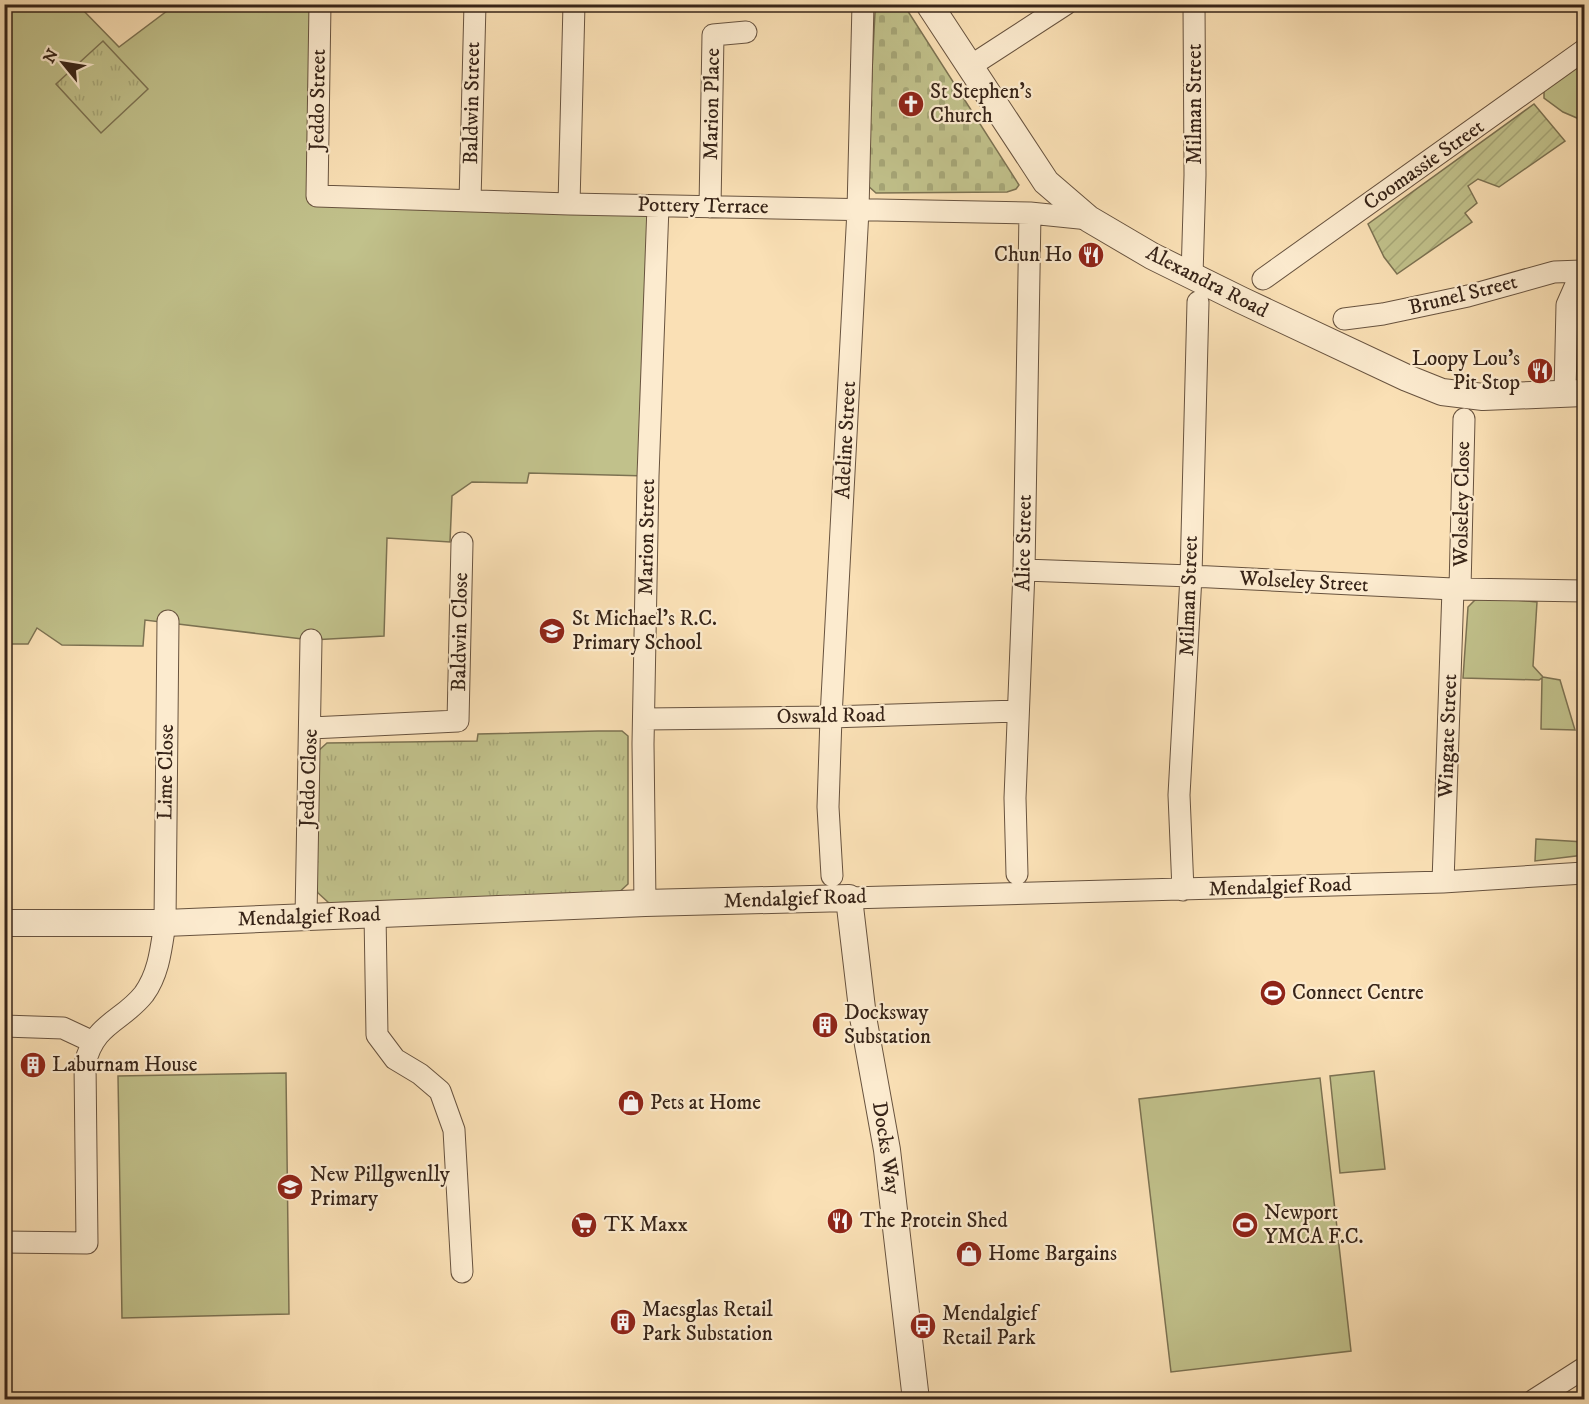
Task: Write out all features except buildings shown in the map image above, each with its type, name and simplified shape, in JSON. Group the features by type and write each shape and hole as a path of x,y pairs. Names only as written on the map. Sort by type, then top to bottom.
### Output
{"street":[{"name":"Jeddo Street","path":"317,196 320,4"},
{"name":"Baldwin Street","path":"470,201 475,4"},
{"path":"569,204 574,4"},
{"name":"Adeline Street","path":"832,876 828,807 831,717 858,210 863,4"},
{"name":"Alexandra Road","path":"929,4 1046,182 1089,219 1152,256 1192,276 1368,360 1442,392 1483,397 1575,393"},
{"path":"969,67 1066,4"},
{"name":"Milman Street","path":"1192,276 1195,175 1194,4"},
{"name":"Marion Place","path":"710,207 713,35 746,32"},
{"name":"Coomassie Street","path":"1263,279 1584,50"},
{"name":"Pottery Terrace","path":"317,196 569,204 1030,213 1089,219"},
{"name":"Marion Street","path":"645,903 644,719 648,476 658,206"},
{"name":"Alice Street","path":"1017,874 1015,798 1024,570 1030,213"},
{"name":"Brunel Street","path":"1344,320 1468,296 1554,272 1583,270 1567,305 1575,393"},
{"name":"Milman Street","path":"1182,890 1179,795 1191,576 1198,302"},
{"name":"Wolseley Close","path":"1457,589 1464,419"},
{"name":"Baldwin Close","path":"311,728 458,721 462,543"},
{"name":"Wolseley Street","path":"1024,570 1457,589 1584,591"},
{"name":"Wingate Street","path":"1443,882 1457,589"},
{"name":"Lime Close","path":"93,1042 105,1028 141,997 160,961 165,923 168,621"},
{"name":"Jeddo Close","path":"306,917 311,640"},
{"name":"Oswald Road","path":"644,719 831,717 1017,711"},
{"name":"Mendalgief Road","path":"4,923 165,923 645,903 1443,882 1584,873"},
{"name":"Docks Way","path":"849,898 863,1017 889,1161 916,1400"},
{"path":"375,914 377,1035 394,1059 420,1074 440,1091 454,1130 462,1272"},
{"path":"4,1026 63,1028 93,1042 86,1064 87,1243 4,1242"},
{"path":"1534,1400 1584,1368"}],"green space":[{"path":"4,5 78,5 119,47 175,5 320,5 317,196 658,206 648,476 529,473 527,483 472,482 452,496 450,542 387,538 384,636 311,640 145,620 143,646 62,645 37,628 28,644 5,644"},
{"path":"879,5 904,5 1019,185 1016,189 1007,192 876,193 866,184 875,13"},
{"path":"103,41 148,89 101,133 56,84"},
{"path":"1584,58 1584,121 1563,112 1544,98 1544,89"},
{"path":"1534,104 1565,141 1499,187 1478,179 1468,186 1477,203 1465,213 1472,222 1397,274 1384,257 1368,224"},
{"path":"1484,597 1537,602 1533,666 1543,677 1560,680 1575,730 1541,729 1542,678 1539,680 1463,678 1468,607 1475,600"},
{"path":"622,731 628,736 628,884 616,895 329,903 317,892 317,752 327,743 477,741 478,734"},
{"path":"1536,839 1584,842 1584,855 1535,861"},
{"path":"1374,1071 1385,1169 1340,1173 1330,1076"},
{"path":"286,1073 289,1314 122,1318 118,1076"},
{"name":"Newport YMCA F.C.","path":"1320,1078 1351,1351 1171,1372 1139,1099"}],"place":[{"name":"St Stephen's Church","path":"911,104"},
{"name":"Chun Ho","path":"1091,255"},
{"name":"Loopy Lou's Pit Stop","path":"1540,371"},
{"name":"St Michael's R.C. Primary School","path":"552,631"},
{"name":"Connect Centre","path":"1273,993"},
{"name":"Docksway Substation","path":"825,1025"},
{"name":"Laburnam House","path":"33,1065"},
{"name":"Pets at Home","path":"631,1103"},
{"name":"New Pillgwenlly Primary","path":"290,1187"},
{"name":"The Protein Shed","path":"840,1221"},
{"name":"TK Maxx","path":"584,1225"},
{"name":"Newport YMCA F.C.","path":"1245,1225"},
{"name":"Home Bargains","path":"969,1254"},
{"name":"Maesglas Retail Park Substation","path":"623,1322"},
{"name":"Mendalgief Retail Park","path":"923,1326"}]}
